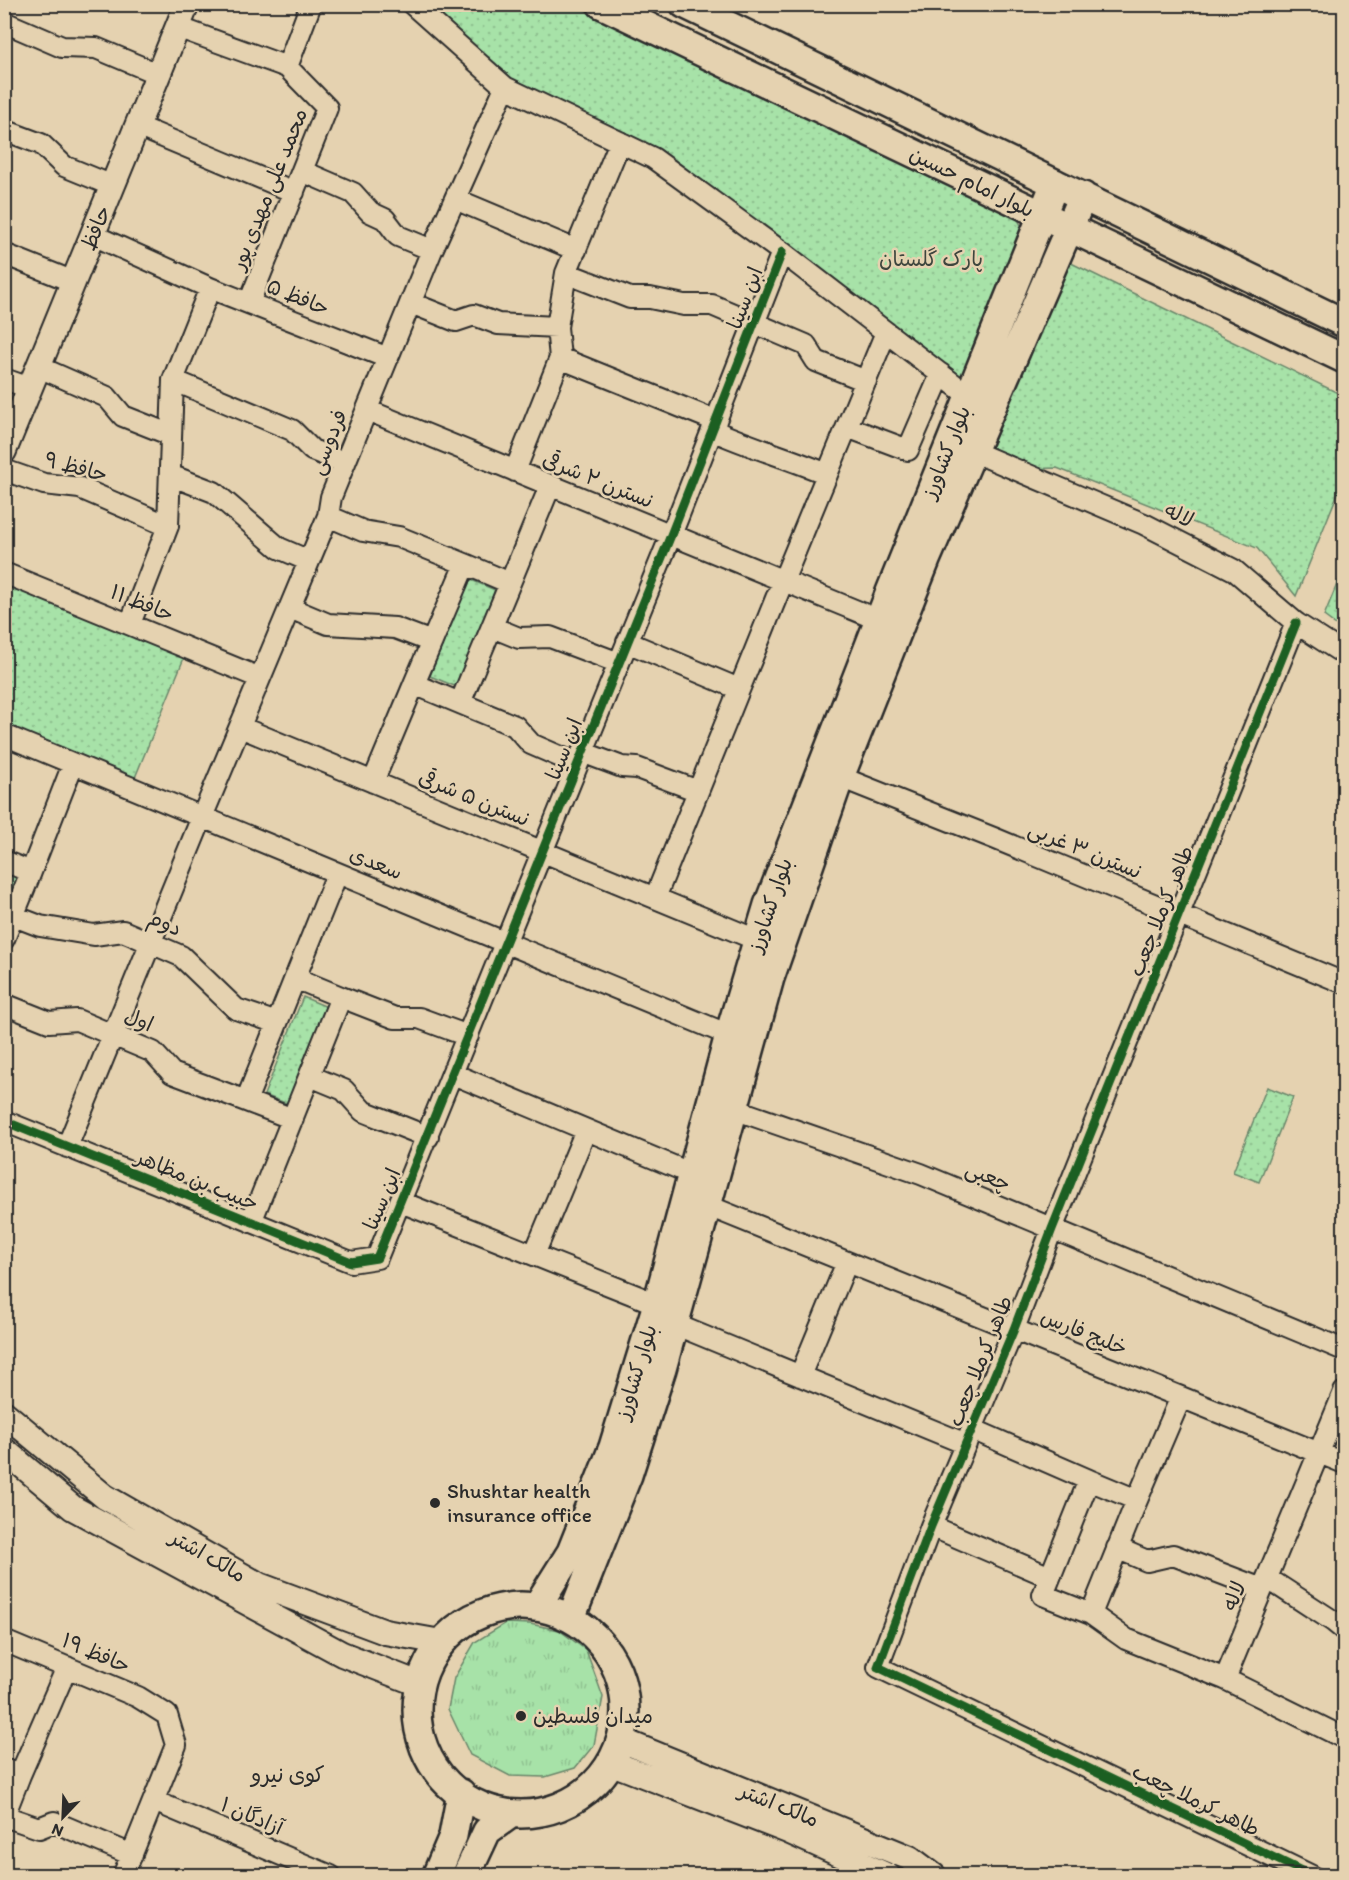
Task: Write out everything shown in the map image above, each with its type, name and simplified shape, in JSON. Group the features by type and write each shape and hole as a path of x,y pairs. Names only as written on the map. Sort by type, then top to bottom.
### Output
{"main road":[{"name":"بلوار امام حسین","path":"601,4 1344,358"},
{"name":"بلوار امام حسین","path":"684,4 1344,323"},
{"name":"بلوار کشاورز","path":"571,1618 628,1475 662,1369 666,1314 692,1174 729,1035 768,905 879,620 1055,183"},
{"name":"بلوار کشاورز","path":"537,1606 571,1551 666,1314 706,1205 770,978 840,777 926,560 1083,196"},
{"path":"537,1606 571,1618 599,1640 618,1670 626,1705 617,1751 593,1786 569,1803 541,1813 511,1814 476,1804 447,1784 426,1754 416,1720 419,1684 428,1662 441,1642 468,1619 502,1607 537,1606"},
{"path":"436,1875 453,1836 461,1794"},
{"path":"466,1875 487,1831 511,1814"}],"street":[{"name":"حافظ","path":"4,451 187,4"},
{"path":"177,27 287,67 311,4"},
{"path":"412,4 505,87 653,158 782,252 969,396"},
{"path":"4,22 62,47 96,48 158,74"},
{"name":"محمد علی مهدی پور","path":"249,303 327,108 287,67"},
{"name":"فردوسی","path":"67,1147 328,516 331,497 432,250 505,87"},
{"path":"137,126 294,192"},
{"path":"4,130 41,144 64,166 113,186"},
{"path":"515,471 560,358 557,327 566,273 620,142"},
{"path":"302,171 353,193 370,212 385,219 398,236 432,250"},
{"path":"455,199 576,250"},
{"name":"حافظ ۵","path":"93,235 210,288 388,358"},
{"name":"ابن سینا","path":"377,1258 671,535 782,252"},
{"path":"4,254 74,282"},
{"path":"566,273 630,298 650,298 684,305 712,305 806,345 816,361 866,381"},
{"name":"محمد علی مهدی پور","path":"130,624 168,526 173,380 210,288"},
{"path":"411,303 456,321 474,315 498,324 557,327"},
{"path":"655,898 886,332"},
{"path":"560,358 714,425 755,449 769,451 827,474"},
{"path":"846,428 908,450 940,374"},
{"path":"4,379 35,378 107,397 123,416 171,435"},
{"path":"173,380 292,430 312,450 345,463"},
{"name":"نسترن ۲ شرقی","path":"367,410 879,620"},
{"name":"لاله","path":"972,452 1144,524 1234,570 1296,622 1344,654"},
{"name":"حافظ ۹","path":"4,470 44,484 80,488 168,526"},
{"path":"170,476 214,492 279,548 309,561"},
{"path":"460,703 550,486"},
{"path":"328,516 363,531 399,537 510,583"},
{"path":"373,782 465,564"},
{"name":"حافظ ۱۱","path":"4,573 261,678"},
{"path":"290,608 328,624 395,628 432,642"},
{"name":"طاهر کرملا چعب","path":"1296,622 1014,1329 931,1526 878,1667 1312,1875"},
{"path":"492,627 519,638 550,637 619,663"},
{"path":"627,642 739,689"},
{"path":"414,684 515,726 531,744 579,758 636,768 698,791"},
{"name":"نسترن ۵ شرقی","path":"240,727 758,940"},
{"name":"سعدی","path":"4,735 729,1035"},
{"path":"4,939 73,764"},
{"name":"نسترن ۳ غربی","path":"840,777 1344,983"},
{"path":"4,861 31,872"},
{"path":"246,1101 337,874"},
{"name":"دوم","path":"14,915 40,926 93,935 123,931 181,956 236,1009 277,1023"},
{"path":"295,978 395,1018 418,1018 468,1036"},
{"path":"251,1222 341,997"},
{"name":"اول","path":"4,1004 49,1022 77,1020 153,1052 172,1073 292,1119"},
{"path":"453,1074 692,1174"},
{"path":"310,1076 344,1090 363,1110 428,1137"},
{"name":"چعبی","path":"734,1109 921,1174 1344,1350"},
{"name":"حبیب بن مظاهر","path":"4,1121 351,1262 377,1258"},
{"path":"534,1255 586,1130"},
{"path":"401,1202 534,1255 800,1376 1089,1480 1137,1500"},
{"name":"خلیج فارس","path":"706,1205 1344,1463"},
{"path":"800,1376 847,1262"},
{"name":"لاله","path":"1225,1679 1344,1392"},
{"path":"1090,1614 1181,1397"},
{"name":"مالک اشتر","path":"4,1413 105,1497 260,1585 385,1632 441,1642"},
{"name":"مالک اشتر","path":"4,1450 73,1508 342,1654 419,1684"},
{"path":"1089,1480 1043,1595 1090,1614 1126,1639 1225,1679 1344,1738"},
{"path":"931,1526 1050,1577"},
{"path":"1117,1548 1147,1561 1173,1555 1264,1584 1333,1621 1344,1630"},
{"name":"حافظ ۱۹","path":"4,1641 138,1697 166,1714 176,1745 154,1801"},
{"path":"67,1667 12,1772 4,1816 39,1828 54,1821 132,1855"},
{"name":"مالک اشتر","path":"617,1751 888,1875"},
{"name":"مالک اشتر","path":"617,1751 910,1858 934,1875"},
{"path":"123,1875 154,1801"},
{"name":"آزادگان ۱","path":"154,1801 331,1875"}],"green space":[{"name":"پارک گلستان","path":"427,5 574,5 1016,216 1024,231 964,380 664,155 508,82"},
{"path":"1067,261 1344,396 1344,478 1296,596 1257,548 1057,468 1024,469 989,453"},
{"path":"1344,567 1344,631 1324,616"},
{"path":"469,579 495,590 457,687 430,676"},
{"path":"4,584 184,658 134,780 5,727"},
{"path":"5,872 18,877 5,912"},
{"path":"303,997 327,1007 288,1104 264,1095"},
{"path":"1267,1087 1293,1097 1259,1182 1233,1172"},
{"path":"506,1623 530,1624 559,1630 586,1650 603,1697 594,1745 575,1768 545,1777 510,1776 470,1755 448,1709 454,1678 475,1642"}],"cycle path":[{"path":"4,1121 351,1262 377,1258 671,535 782,252"},
{"path":"1296,623 1052,1229 1014,1329 931,1526 878,1667 1312,1876"}],"place":[{"name":"Shushtar health insurance office","path":"435,1503"},
{"name":"میدان فلسطین","path":"521,1716"}],"district":[{"name":"کوی نیرو","path":"288,1774"}]}
